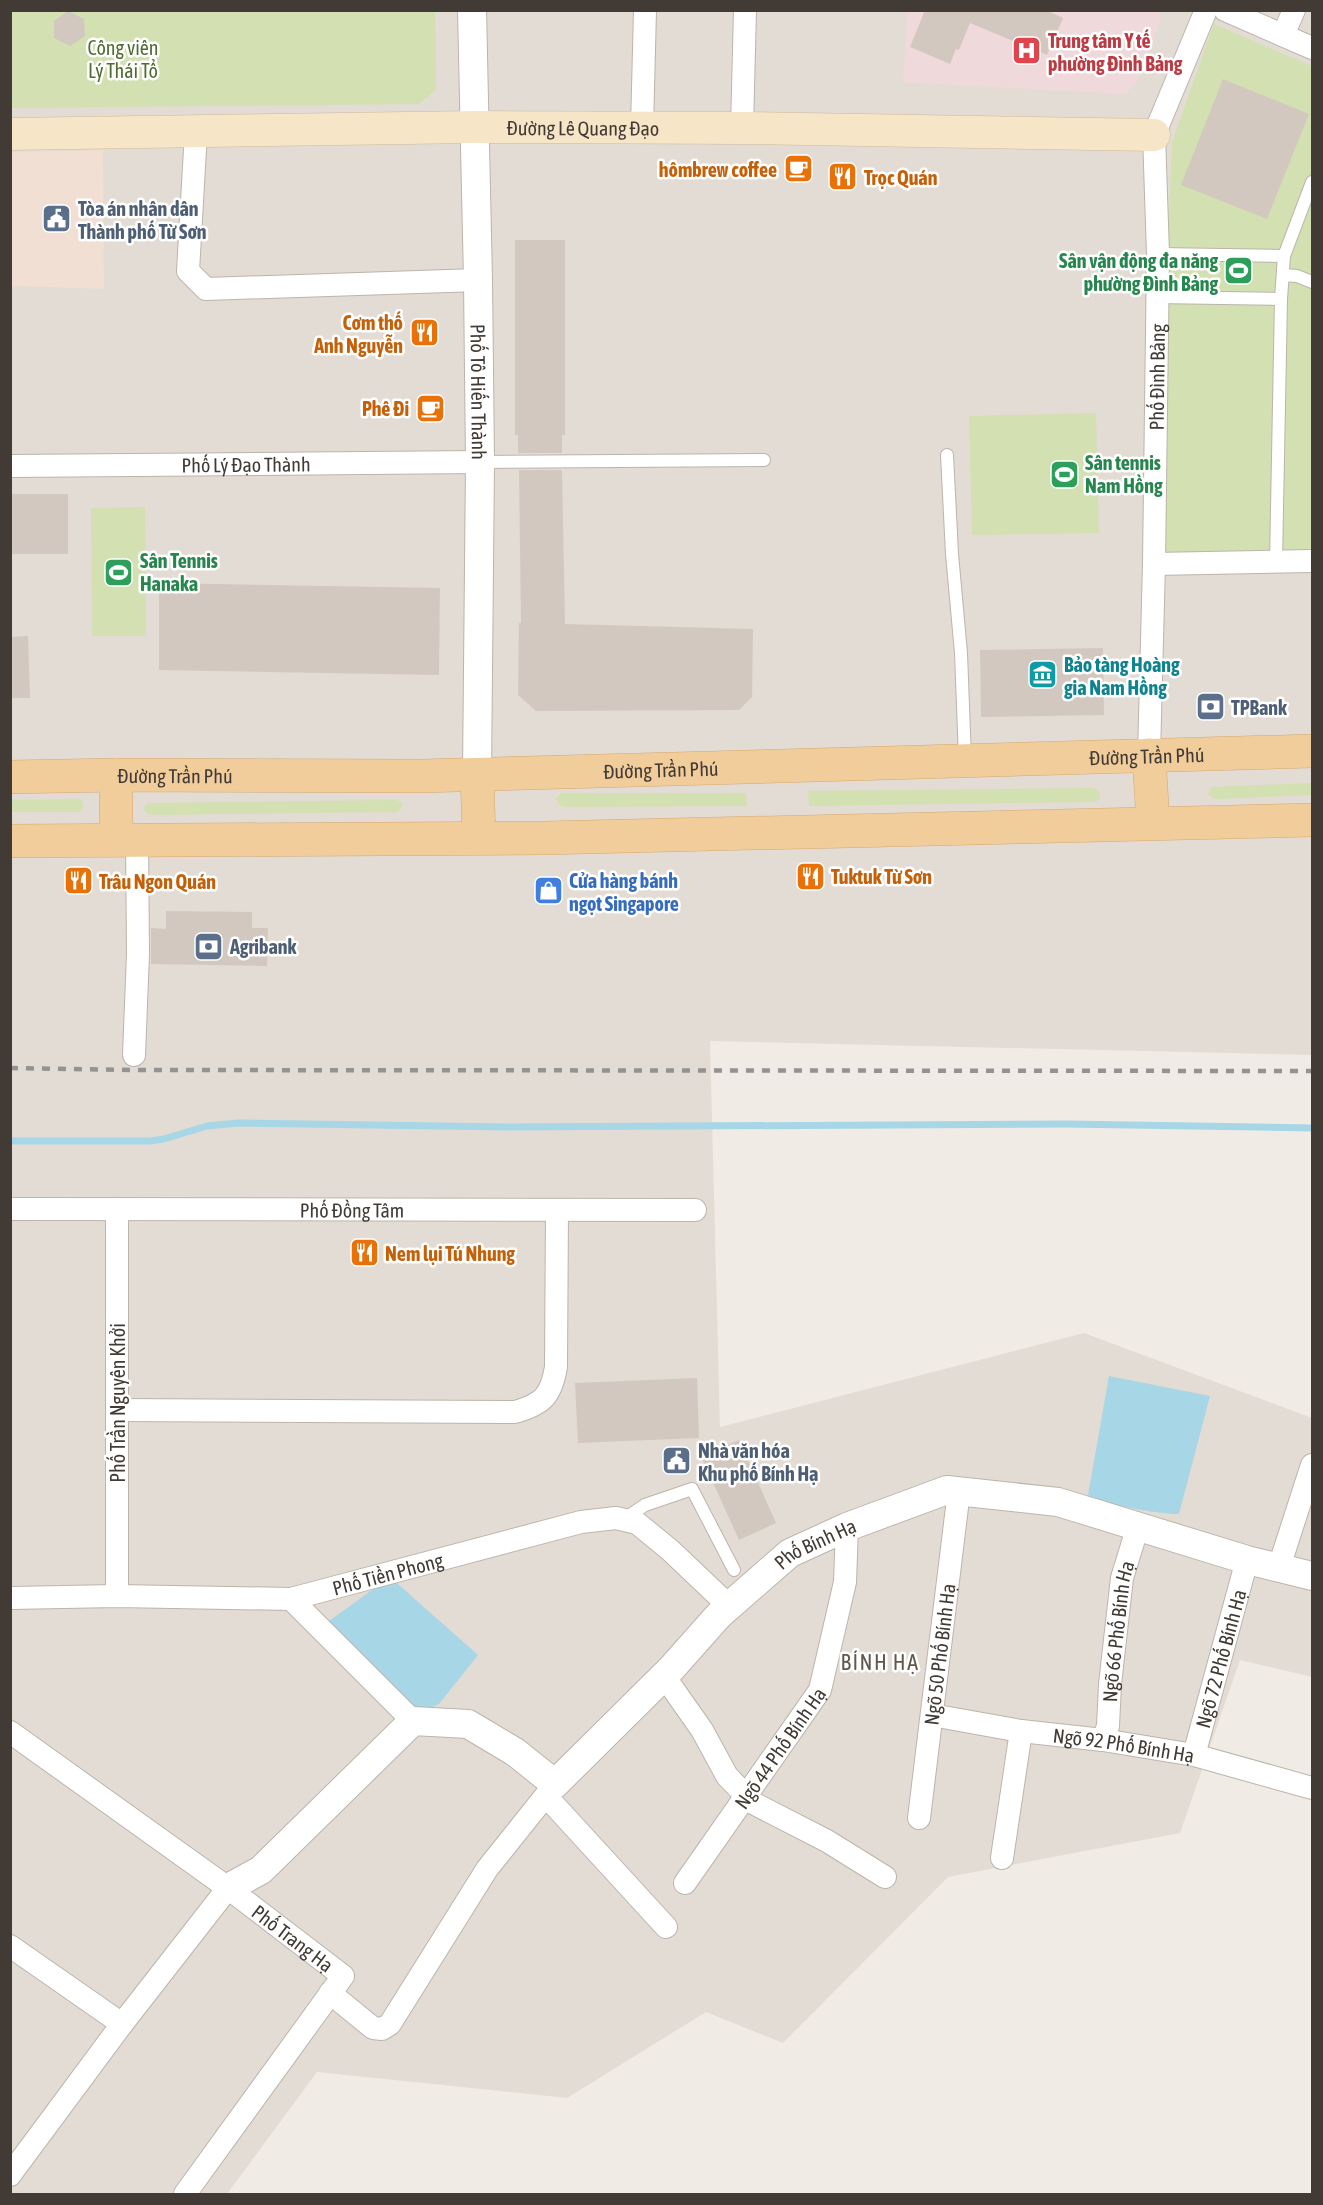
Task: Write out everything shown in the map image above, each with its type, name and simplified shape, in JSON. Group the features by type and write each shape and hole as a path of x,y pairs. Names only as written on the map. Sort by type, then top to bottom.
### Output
{"main road":[{"name":"Đường Lê Quang Đạo","path":"10,134 474,127 742,128 1154,135"},
{"name":"Đường Trần Phú","path":"10,777 477,775 1312,751"},
{"path":"1149,755 1153,823"},
{"path":"116,775 127,839"},
{"path":"477,775 479,838"},
{"path":"10,841 479,838 1312,820"}],"street":[{"name":"Phố Tô Hiến Thành","path":"472,10 480,462 477,775"},
{"path":"642,128 645,10"},
{"path":"742,128 746,10"},
{"name":"Phố Đình Bảng","path":"1149,755 1158,254 1154,135 1206,10"},
{"path":"1225,10 1312,48"},
{"path":"1283,35 1294,10"},
{"path":"196,132 188,272 206,289 478,280"},
{"name":"Phố Lý Đạo Thành","path":"10,466 480,462"},
{"path":"1154,564 1312,561"},
{"path":"127,839 138,954 134,1055"},
{"name":"Phố Đồng Tâm","path":"10,1209 694,1210"},
{"name":"Phố Trần Nguyên Khởi","path":"117,1209 117,1596"},
{"path":"117,1410 515,1412 532,1408 547,1394 553,1382 556,1367 557,1210"},
{"path":"1279,1567 1312,1465"},
{"name":"Phố Bính Hạ","path":"550,1790 664,1676 729,1606 790,1553 847,1527 947,1490 1058,1502 1247,1560 1312,1576"},
{"name":"Ngõ 50 Phố Bính Hạ","path":"919,1818 959,1491"},
{"name":"Phố Tiền Phong","path":"10,1598 117,1596 291,1599 581,1522 616,1518 637,1523 670,1550 729,1606"},
{"name":"Ngõ 66 Phố Bính Hạ","path":"1103,1740 1108,1726 1110,1684 1122,1578 1138,1526"},
{"name":"Ngõ 44 Phố Bính Hạ","path":"685,1883 820,1690 844,1582 847,1527"},
{"name":"Ngõ 72 Phố Bính Hạ","path":"1194,1755 1247,1560"},
{"path":"291,1599 413,1721 468,1724 515,1752 666,1927"},
{"path":"664,1676 702,1730 727,1776 753,1803 826,1840 885,1877"},
{"name":"Ngõ 92 Phố Bính Hạ","path":"932,1715 1020,1731 1103,1740 1194,1755 1311,1781"},
{"name":"Phố Trang Hạ","path":"186,2194 343,1976 228,1888 261,1870 413,1721"},
{"path":"1002,1858 1020,1731"},
{"path":"10,1732 228,1888 122,2024 10,2175"},
{"path":"330,1993 374,2028 388,2027 487,1869 550,1790"},
{"path":"10,1946 122,2024"}],"lane":[{"path":"1276,562 1281,299 1284,255 1312,182"},
{"path":"1158,254 1284,255"},
{"path":"1283,275 1297,276 1312,282"},
{"path":"1156,297 1281,299"},
{"path":"947,455 952,554 961,653 965,760"},
{"path":"480,462 764,460"},
{"path":"623,1520 645,1506 692,1490 734,1570"}],"shaded area":[{"name":"Trung tâm Y tế phường Đình Bảng","path":"1158,10 1161,19 1136,83 1125,94 903,82 908,11"},
{"path":"11,11 1312,11 1312,1055 710,1041 720,1427 1084,1333 1312,1418 1312,1677 1240,1660 1180,1833 948,1877 783,2043 706,2012 567,2098 317,2072 227,2194 11,2194"},
{"name":"Tòa án nhân dân Thành phố Từ Sơn","path":"103,150 104,289 11,286 11,152"}],"green space":[{"name":"Công viên Lý Thái Tổ","path":"10,11 435,11 436,90 419,104 11,108"},
{"name":"Sân vận động đa năng phường Đình Bảng","path":"1214,24 1312,66 1312,550 1161,555 1163,361 1172,142"},
{"path":"1096,413 1099,533 972,535 969,416"},
{"name":"Sân Tennis Hanaka","path":"145,507 146,636 92,636 91,508"},
{"path":"1312,783 1312,795 1218,799 1208,794 1212,787"},
{"path":"1092,788 1098,790 1100,798 1096,802 809,806 808,791"},
{"path":"563,793 746,793 747,806 564,807 559,805 556,799"},
{"path":"11,800 82,800 84,806 80,812 11,812"},
{"path":"397,800 402,803 401,809 397,812 154,815 144,810 149,803"}],"water":[{"path":"1109,1376 1210,1396 1179,1514 1117,1505 1088,1495"},
{"path":"390,1577 478,1655 439,1704 425,1711 406,1704 329,1621"}],"building":[{"path":"925,10 1046,10 1063,18 1047,55 970,23 959,50 956,49 950,64 910,47"},
{"path":"68,11 84,19 85,36 70,46 54,38 54,21"},
{"path":"1223,79 1309,114 1267,219 1181,185"},
{"path":"515,240 565,240 565,435 562,435 562,453 518,453 518,435 515,435"},
{"path":"519,470 562,470 565,624 753,629 752,697 739,710 536,711 518,695 519,623 521,623"},
{"path":"10,494 68,494 68,554 10,554"},
{"path":"159,583 440,588 439,675 159,670"},
{"path":"28,636 30,698 10,698 10,637"},
{"path":"1103,648 1104,715 981,717 980,650"},
{"name":"Agribank","path":"166,911 252,912 252,928 268,928 267,966 151,964 151,928 166,929"},
{"path":"697,1378 699,1438 578,1443 575,1383"},
{"path":"739,1440 776,1523 739,1540 701,1456"}],"waterway":[{"path":"10,1141 150,1141 207,1126 238,1123 507,1127 1067,1124 1312,1128"}],"railway":[{"path":"10,1068 1312,1071"}],"place":[{"name":"Trung tâm Y tế phường Đình Bảng","path":"1027,51"},
{"name":"hômbrew coffee","path":"798,169"},
{"name":"Trọc Quán","path":"843,177"},
{"name":"Tòa án nhân dân Thành phố Từ Sơn","path":"57,219"},
{"name":"Sân vận động đa năng phường Đình Bảng","path":"1239,271"},
{"name":"Cơm thố Anh Nguyễn","path":"424,333"},
{"name":"Phê Đi","path":"430,408"},
{"name":"Sân tennis Nam Hồng","path":"1064,474"},
{"name":"Sân Tennis Hanaka","path":"119,572"},
{"name":"Bảo tàng Hoàng gia Nam Hồng","path":"1043,675"},
{"name":"TPBank","path":"1210,707"},
{"name":"Tuktuk Từ Sơn","path":"810,876"},
{"name":"Trâu Ngon Quán","path":"78,881"},
{"name":"Cửa hàng bánh ngọt Singapore","path":"548,891"},
{"name":"Agribank","path":"209,946"},
{"name":"Nem lụi Tú Nhung","path":"364,1253"},
{"name":"Nhà văn hóa Khu phố Bính Hạ","path":"677,1461"}],"district":[{"name":"BÍNH HẠ","path":"880,1662"}]}
